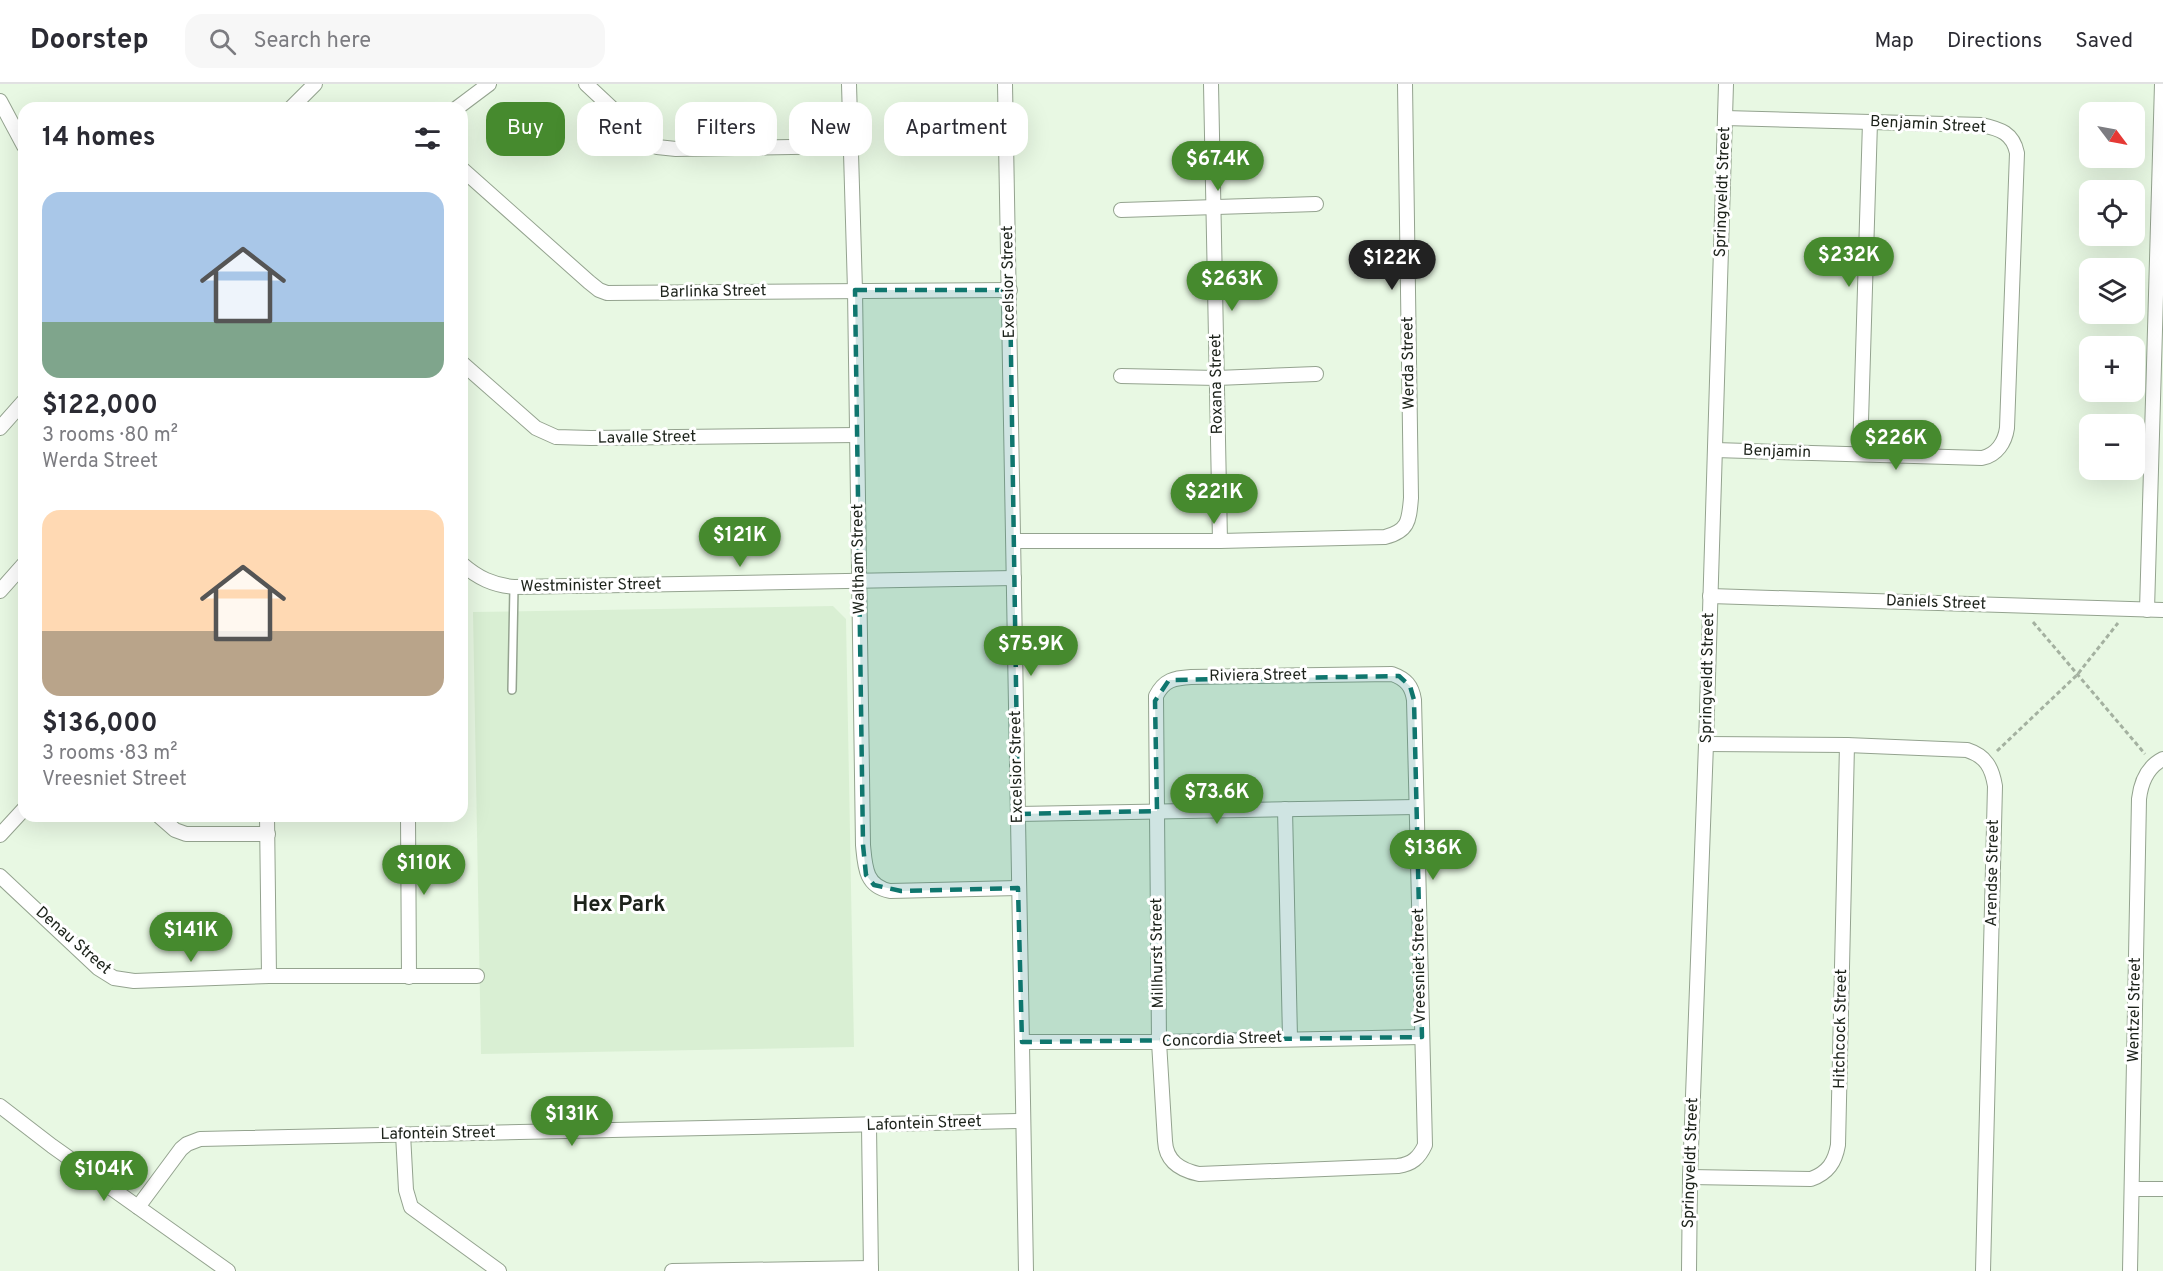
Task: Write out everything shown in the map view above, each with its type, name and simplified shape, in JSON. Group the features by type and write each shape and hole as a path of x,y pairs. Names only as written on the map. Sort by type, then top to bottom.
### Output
{"street":[{"path":"297,102 315,84"},
{"path":"465,102 489,84"},
{"path":"586,84 646,140 657,147 676,149 789,147"},
{"name":"Waltham Street","path":"849,84 849,102"},
{"name":"Excelsior Street","path":"1005,84 1026,1271"},
{"name":"Roxana Street","path":"1211,84 1220,541"},
{"name":"Werda Street","path":"1220,541 1385,537 1400,532 1406,527 1411,498 1405,84"},
{"name":"Springveldt Street","path":"1689,1271 1690,1177 1726,84"},
{"path":"2147,610 2162,84"},
{"path":"0,101 18,135"},
{"name":"Benjamin Street","path":"1725,118 1982,125 2003,131 2012,138 2017,153 2008,398"},
{"path":"1860,454 1870,122"},
{"name":"Waltham Street","path":"850,156 855,290 863,845 866,875 874,885 890,891 1018,888"},
{"name":"Barlinka Street","path":"468,174 589,282 599,290 608,293 1010,290"},
{"path":"1121,210 1316,204"},
{"name":"Lavalle Street","path":"468,368 537,428 556,437 857,435"},
{"path":"1121,376 1217,378 1316,374"},
{"name":"Benjamin","path":"1714,450 1987,457 2001,445 2006,435 2008,398"},
{"path":"0,428 18,408"},
{"path":"1014,541 1220,541"},
{"name":"Westminister Street","path":"468,569 490,583 514,587 1014,578"},
{"path":"0,591 18,571"},
{"name":"Daniels Street","path":"1710,596 2163,610"},
{"name":"Riviera Street","path":"1155,712 1159,689 1163,684 1178,678 1384,674"},
{"name":"Vreesniet Street","path":"1199,1174 1406,1164 1413,1162 1422,1153 1425,1145 1413,693 1410,686 1399,676 1384,674"},
{"name":"Millhurst Street","path":"1155,712 1159,1042 1165,1149 1180,1168 1199,1174"},
{"path":"1706,744 1847,745 1967,750 1986,761"},
{"name":"Hitchcock Street","path":"1690,1177 1811,1179 1826,1171 1836,1156 1847,745"},
{"name":"Arendse Street","path":"1983,1271 1995,786 1991,768 1986,761"},
{"name":"Wentzel Street","path":"2130,1271 2139,799 2143,779 2158,762"},
{"path":"1018,814 1416,807"},
{"path":"1285,809 1290,1038"},
{"path":"0,835 18,816"},
{"path":"166,822 175,830 186,834 268,834"},
{"path":"267,822 269,976"},
{"path":"408,822 409,977"},
{"name":"Denau Street","path":"0,876 98,968 114,978 134,981 269,976 477,976"},
{"name":"Concordia Street","path":"1022,1042 1422,1037"},
{"path":"0,1106 52,1146 228,1271"},
{"name":"Lafontein Street","path":"138,1207 181,1149 200,1138 869,1126 1023,1121"},
{"path":"672,1271 871,1270 869,1126"},
{"path":"403,1134 407,1197 411,1207 499,1271"},
{"path":"2132,1189 2163,1189"}],"lane":[{"path":"512,690 514,587"}],"path":[{"path":"2020,606 2077,675 2158,762"},
{"path":"1986,761 2077,675 2128,610"}],"highlighted area":[{"path":"855,290 1010,290 1018,814 1157,811 1155,701 1169,680 1399,676 1410,686 1414,700 1422,1037 1022,1042 1018,888 901,891 874,885 866,875 863,845"}],"shaded area":[{"path":"833,606 846,619 854,1047 481,1054 473,612"}],"district":[{"name":"Hex Park","path":"619,905"}]}
